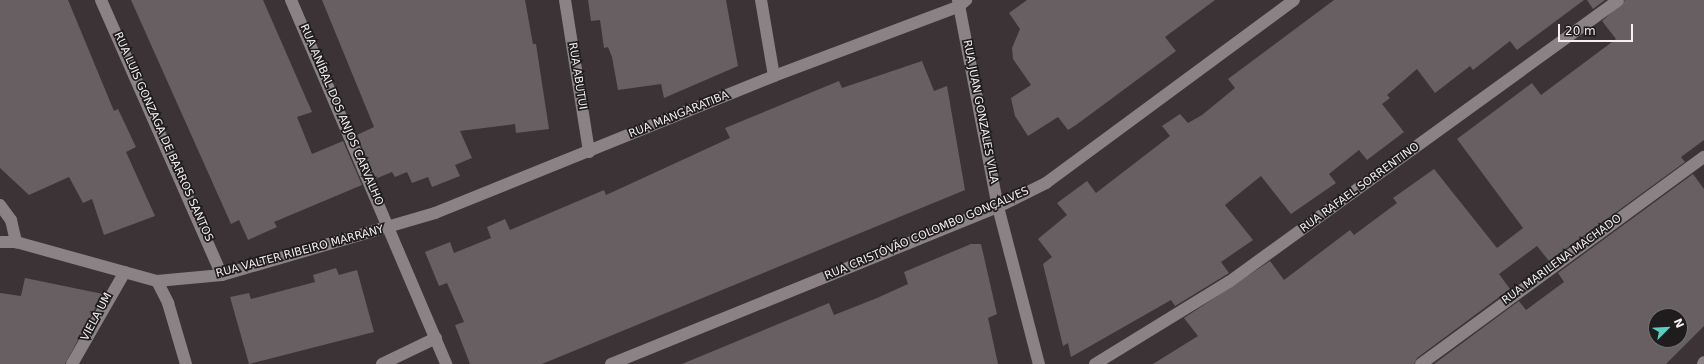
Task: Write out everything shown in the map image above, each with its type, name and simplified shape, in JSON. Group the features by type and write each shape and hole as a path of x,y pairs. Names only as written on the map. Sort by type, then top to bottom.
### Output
{"street":[{"name":"RUA LUIS GONZAGA DE BARROS SANTOS","path":"101,0 222,275"},
{"name":"RUA ANÍBAL DOS ANJOS CARVALHO","path":"291,0 390,228 446,364"},
{"name":"RUA ABUTUI","path":"565,0 589,152"},
{"path":"761,0 774,76"},
{"name":"RUA CRISTÓVÃO COLOMBO GONÇALVES","path":"611,364 998,206 1046,183 1294,0"},
{"name":"RUA RAFAEL SORRENTINO","path":"1096,364 1229,282 1618,0"},
{"name":"RUA MANGARATIBA","path":"390,228 589,152 774,76 961,2"},
{"name":"RUA JUAN GONZALES VILA","path":"961,2 998,206 1039,364"},
{"name":"RUA MARILENA MACHADO","path":"1421,364 1704,157"},
{"path":"0,205 11,220 16,242"},
{"name":"RUA VALTER RIBEIRO MARRANY","path":"0,242 16,242 157,281 222,275 390,228"},
{"name":"VIELA UM","path":"72,364 124,272"},
{"path":"157,281 168,303 186,364"},
{"path":"382,364 436,338"}],"building":[{"path":"0,0 68,0 114,111 118,109 136,147 126,152 155,216 104,235 92,199 83,203 69,177 29,195 0,168"},
{"path":"131,0 263,0 312,112 297,117 312,154 343,141 362,185 274,222 277,227 248,240 239,220 231,224"},
{"path":"322,0 525,0 533,44 536,44 549,129 516,133 515,124 460,131 472,158 455,165 460,176 432,187 428,177 412,183 407,172 395,177 392,172 375,179 357,135 374,127"},
{"path":"588,0 726,0 738,66 664,98 661,84 618,90 612,57 608,47 604,48 600,20 591,21"},
{"path":"1027,0 1215,0 1165,37 1176,51 1076,125 1068,130 1058,117 1028,136 1015,116 1011,98 1031,85 1013,59 1012,48 1020,29 1009,13"},
{"path":"1334,0 1584,0 1517,50 1510,41 1473,70 1470,66 1435,93 1417,69 1387,95 1390,98 1382,104 1404,132 1367,160 1359,150 1329,174 1336,183 1291,214 1261,176 1225,205 1253,240 1221,262 1229,273 1175,306 1171,300 1071,357 1068,343 1063,346 1043,264 1052,257 1038,239 1067,215 1057,203 1087,181 1096,193 1170,136 1162,126 1180,114 1188,123 1202,115 1235,88 1228,79"},
{"path":"1587,0 1605,0 1593,9"},
{"path":"1625,0 1704,0 1704,140 1681,157 1685,162 1549,261 1537,246 1499,274 1510,289 1417,358 1414,364 1153,364 1198,336 1184,318 1270,261 1284,280 1350,230 1354,235 1397,203 1393,198 1434,169 1497,248 1523,228 1457,139 1532,83 1541,95 1616,39 1602,21"},
{"path":"922,61 934,91 947,86 965,190 542,364 470,364 455,325 464,322 447,283 439,286 425,252 450,242 454,253 491,238 487,227 505,219 510,230 604,190 606,195 730,138 725,128 839,81 842,88"},
{"path":"1693,174 1704,189 1704,326 1688,342 1688,308 1648,308 1648,348 1682,348 1666,364 1434,364 1519,301 1526,310 1564,282 1558,273"},
{"path":"971,244 981,244 997,314 988,318 998,364 682,364 829,303 834,315 877,298 908,284 904,272"},
{"path":"336,268 339,275 357,270 374,332 249,364 230,297 249,293 251,299 315,282 313,275"},
{"path":"25,278 103,294 65,364 0,364 0,293 21,296"}]}
